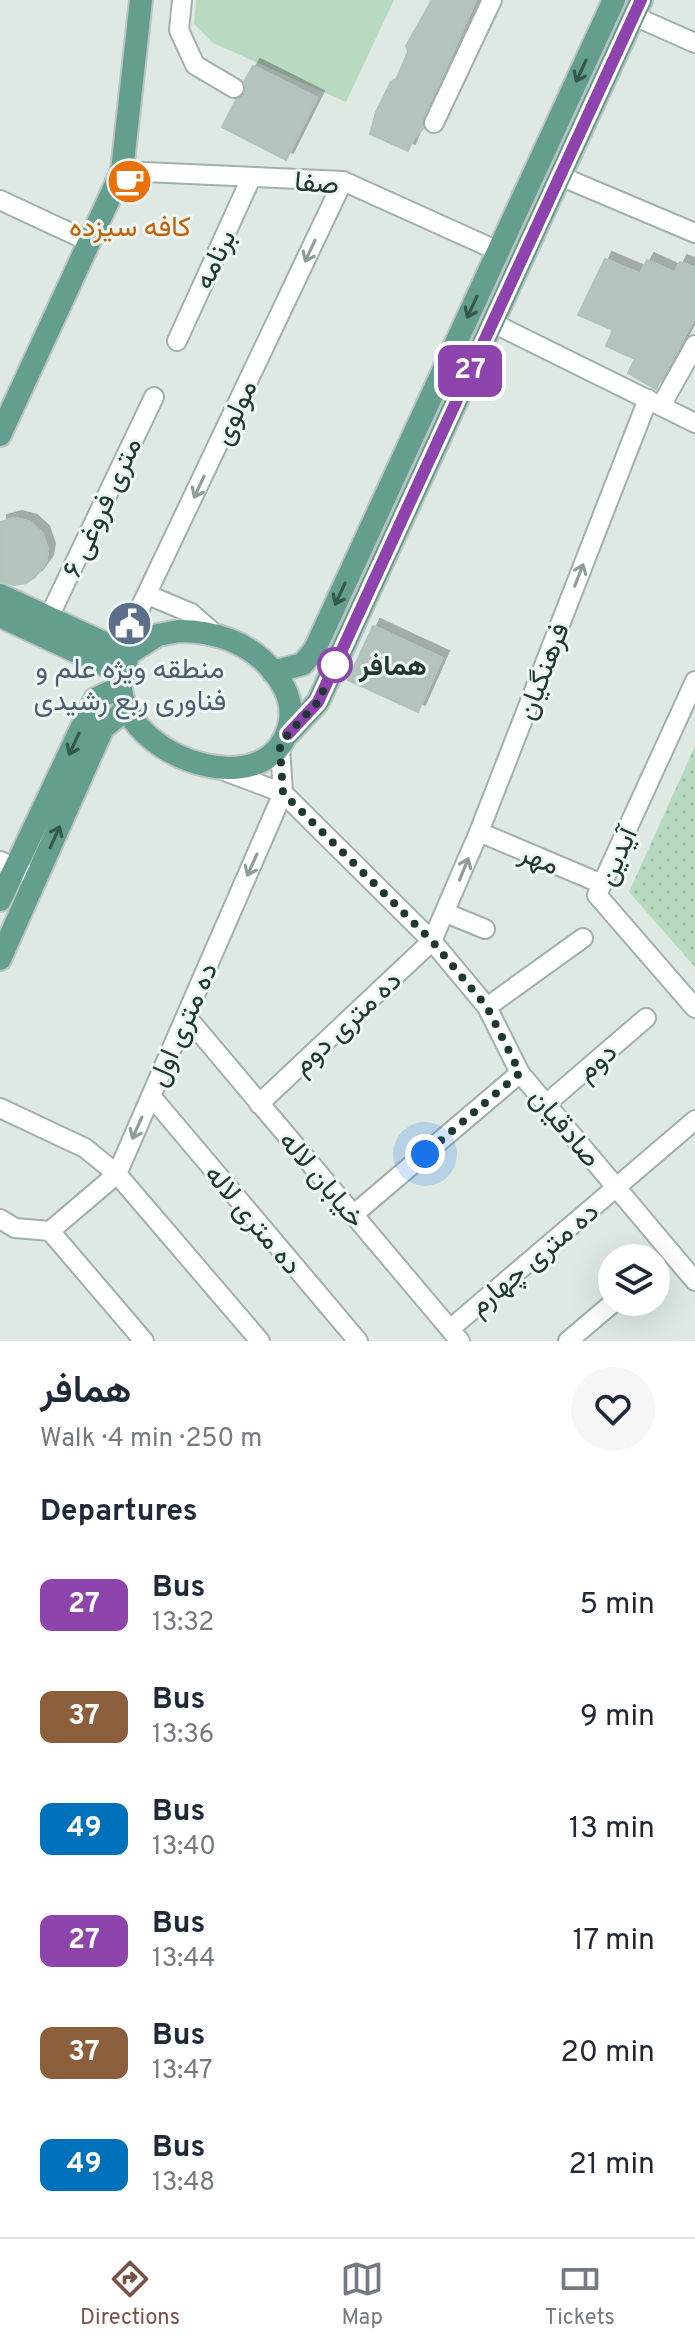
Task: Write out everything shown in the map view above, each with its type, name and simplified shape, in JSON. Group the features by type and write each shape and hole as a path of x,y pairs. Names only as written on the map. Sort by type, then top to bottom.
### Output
{"main road":[{"path":"0,435 122,171 141,0"},
{"path":"0,612 49,617 128,674 152,740 166,750 197,764 214,767 254,763 284,741 318,702 638,8 612,3 315,649 303,664 273,672"},
{"path":"364,542 387,552"},
{"path":"0,612 128,674"},
{"path":"0,959 128,674 158,635 179,631 215,634 261,658 285,689 292,711 284,741"},
{"path":"0,900 7,864 95,699 128,674"}],"street":[{"path":"182,0 179,30 195,65 234,88"},
{"path":"434,123 492,0"},
{"path":"638,8 695,43"},
{"name":"صفا","path":"122,171 343,181 498,251"},
{"path":"560,176 695,233"},
{"name":"برنامه","path":"177,341 251,178"},
{"name":"مولوی","path":"128,674 136,618 343,181"},
{"path":"0,200 90,242"},
{"path":"493,323 695,423"},
{"name":"فرهنگیان","path":"432,941 655,402 695,345"},
{"name":"۶ متری فروغی","path":"49,617 154,397"},
{"path":"148,595 191,613 215,634"},
{"name":"آیدین","path":"695,681 597,895 695,1008"},
{"path":"214,767 283,793 284,741"},
{"name":"صادقیان","path":"283,793 432,941 487,1007 520,1073 671,1253 692,1270"},
{"name":"ده متری اول","path":"50,1231 117,1174 283,793"},
{"name":"مهر","path":"479,832 602,884"},
{"path":"7,864 37,878"},
{"path":"446,913 485,929"},
{"path":"487,1007 583,938"},
{"name":"ده متری دوم","path":"259,1104 432,941"},
{"name":"خیابان لاله","path":"186,1016 455,1335"},
{"name":"دوم","path":"546,1104 646,1018"},
{"path":"353,1215 520,1073"},
{"name":"ده متری لاله","path":"151,1096 358,1341"},
{"path":"0,1108 85,1148 117,1174 260,1341"},
{"name":"ده متری چهارم","path":"455,1335 616,1187 695,1120"},
{"path":"0,1219 15,1228 50,1231 144,1341"},
{"path":"568,1341 598,1316"}],"green space":[{"path":"196,0 394,0 346,102 213,43 194,24"},
{"path":"695,746 695,967 629,892"}],"building":[{"path":"432,0 476,0 423,118 423,128 408,151 370,134 376,112 391,82 397,78 408,52 406,46"},
{"path":"253,66 317,98 286,160 222,127 236,100 245,93 244,82"},
{"path":"605,259 640,274 647,260 675,273 680,262 695,268 695,317 656,389 628,373 635,359 606,346 613,330 578,315"},
{"path":"15,518 30,522 42,533 48,550 46,562 35,577 26,583 14,585 0,581 0,522"},
{"path":"373,626 442,658 418,712 348,680"}],"bus line":[{"name":"27","path":"288,734 318,702 641,0"}],"place":[{"name":"کافه سیزده","path":"130,181"},
{"name":"منطقه ویژه علم و فناوری ربع رشیدی","path":"130,623"},
{"name":"همافر","path":"335,665"}],"route":[{"path":"335,665 318,702 288,734 280,748 283,793 432,941 487,1007 520,1073 425,1154"}]}
